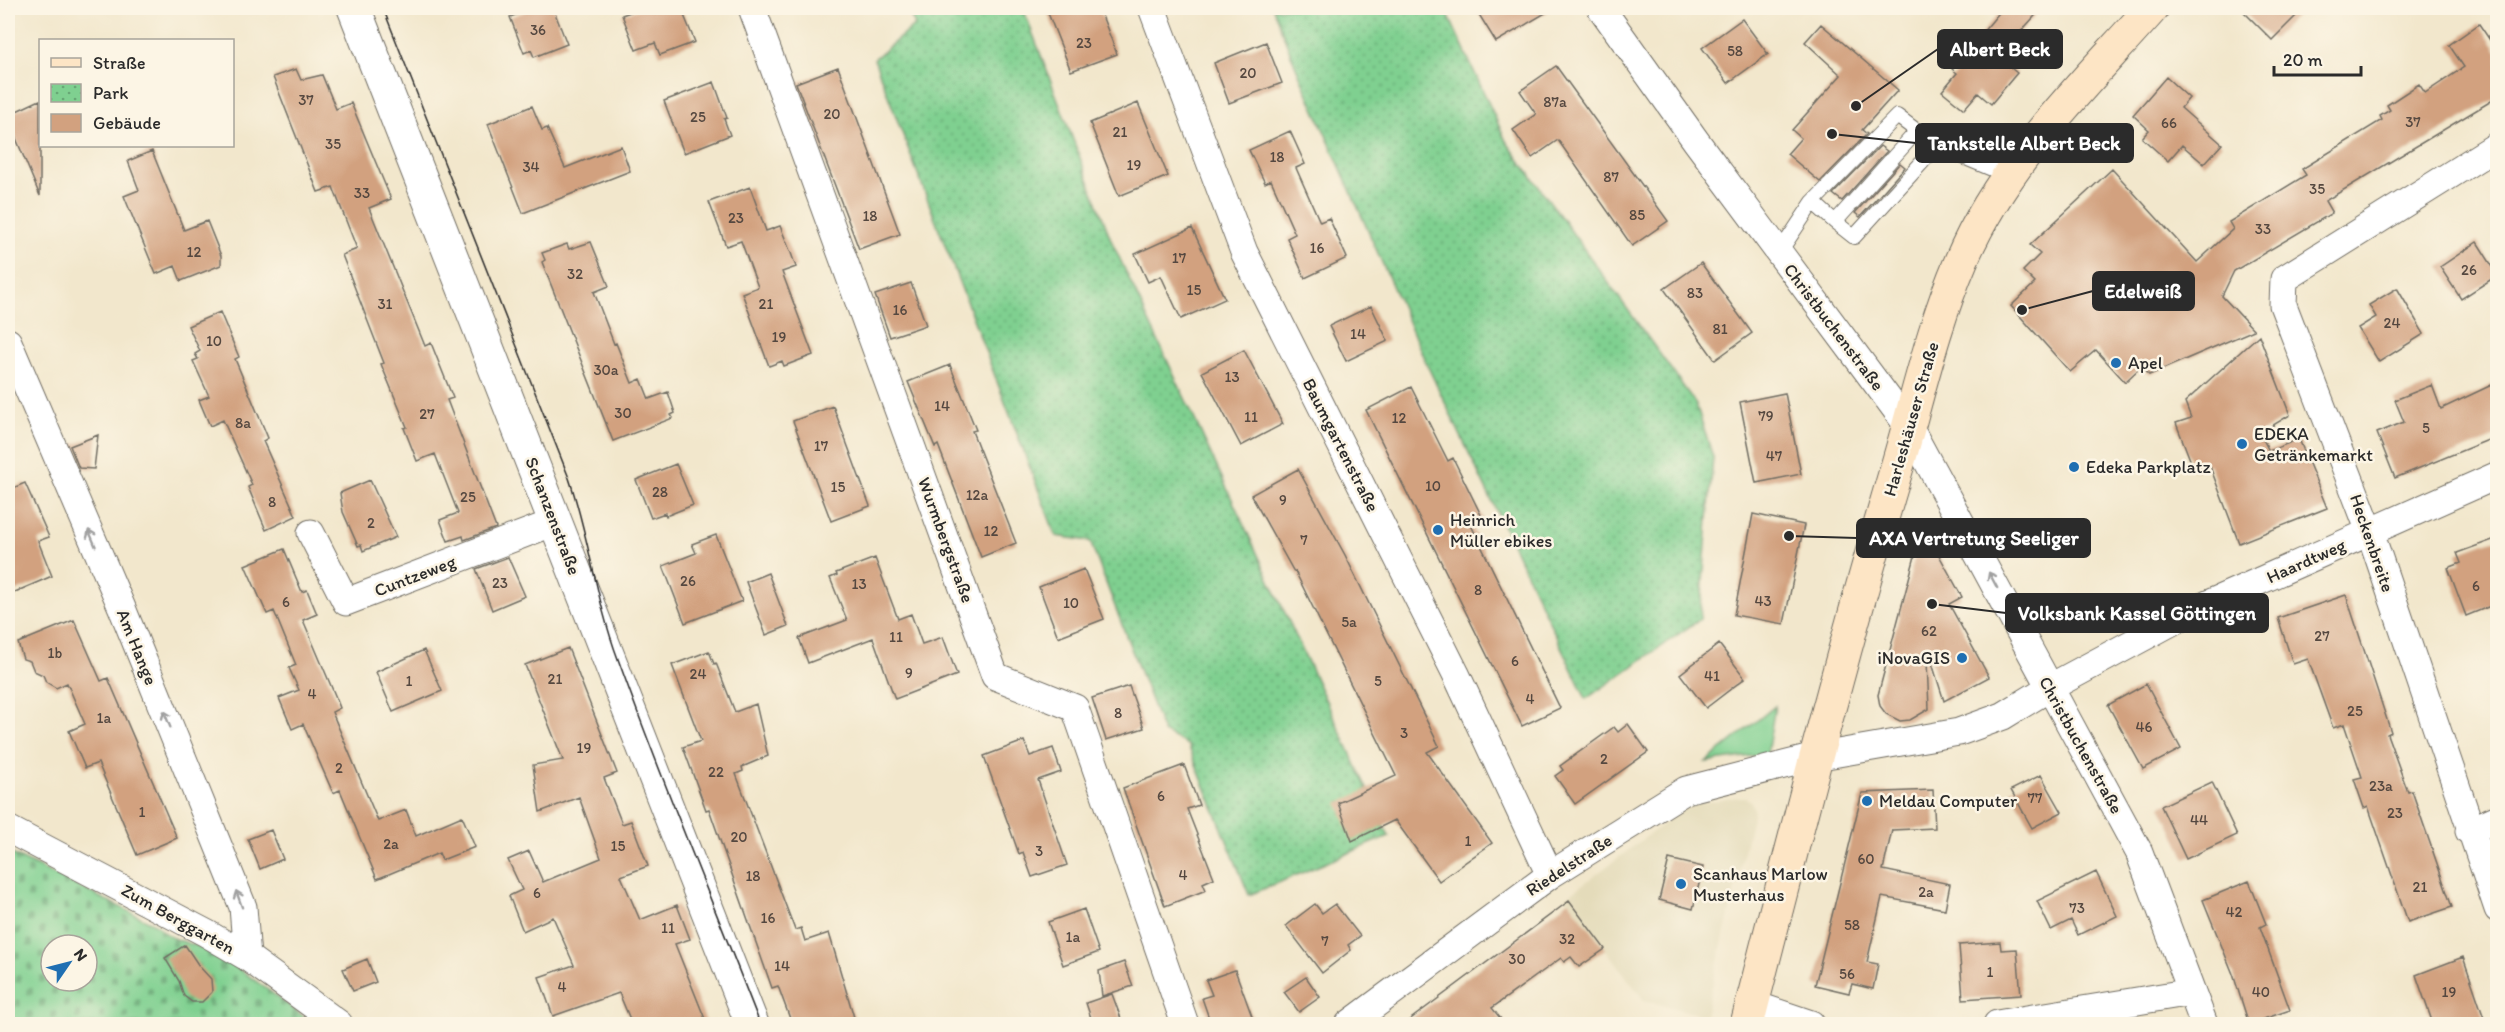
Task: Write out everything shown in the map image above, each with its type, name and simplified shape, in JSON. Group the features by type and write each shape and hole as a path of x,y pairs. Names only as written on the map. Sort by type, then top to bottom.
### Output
{"main road":[{"name":"Harleshäuser Straße","path":"1749,1014 1815,757 1934,339 1961,260 2020,157 2152,8"}],"street":[{"name":"Schanzenstraße","path":"354,8 752,1024"},
{"name":"Wurmbergstraße","path":"752,8 995,676 1075,708 1185,1024"},
{"name":"Baumgartenstraße","path":"1152,8 1244,252 1456,674 1550,875"},
{"name":"Christbuchenstraße","path":"1601,8 1909,427 2139,852 2204,1024"},
{"name":"Heckenbreite","path":"2498,145 2284,279 2283,305 2370,532 2469,831 2498,909"},
{"name":"Am Hange","path":"8,342 122,608 243,907 247,957"},
{"name":"Haardtweg","path":"1815,757 1959,732 2002,716 2192,611 2498,476"},
{"name":"Cuntzeweg","path":"311,533 346,602 555,522"},
{"name":"Riedelstraße","path":"1349,1024 1550,875 1686,790 1815,757"},
{"path":"2469,831 2498,818"},
{"name":"Zum Berggarten","path":"8,829 182,920 247,957 339,1024"},
{"path":"1997,1024 2192,992"},
{"path":"1749,1014 1811,1024"}],"lane":[{"path":"1779,253 1814,202 1898,116 1937,146 2009,176"},
{"path":"1835,222 1917,131"},
{"path":"1814,202 1854,237 1937,146"}],"shaded area":[{"path":"1745,797 1754,809 1705,1016 1644,1000 1566,897 1682,810 1696,804"}],"green space":[{"path":"907,8 1023,8 1112,242 1389,836 1249,895 1188,745 1163,732 1090,541 1056,536 874,59 915,25"},
{"path":"1273,8 1445,8 1506,141 1696,404 1713,457 1700,619 1586,699 1428,367 1296,67"},
{"path":"1775,706 1767,754 1706,762"},
{"path":"8,852 157,925 176,939 214,953 314,1024 8,1024"}],"building":[{"path":"534,8 553,8 567,44 534,57 531,50 524,53 510,17"},
{"path":"641,8 681,8 695,42 660,55 655,43 636,50 622,15"},
{"path":"1046,8 1099,8 1117,54 1071,71"},
{"path":"1475,8 1554,8 1496,42"},
{"path":"2003,8 2042,8 2007,47 2014,52 2005,63 2017,73 1991,104 1978,93 1964,109 1942,91 1957,73 1952,69"},
{"path":"2240,8 2304,8 2272,40"},
{"path":"1742,19 1768,54 1728,83 1702,48"},
{"path":"1821,24 1898,90 1862,130 1867,134 1820,182 1787,154 1801,138 1792,130 1841,75 1805,42"},
{"path":"2479,24 2498,52 2498,97 2325,201 2332,213 2234,271 2222,296 2254,330 2149,375 2141,367 2125,382 2096,350 2070,372 2011,306 2035,283 2023,271 2040,254 2030,245 2112,169 2197,262 2233,229 2229,222 2306,175 2302,169 2382,120 2380,116 2390,110 2387,105 2419,84 2425,93 2464,67 2449,45"},
{"path":"1266,42 1282,83 1229,103 1214,63"},
{"path":"1556,66 1668,221 1632,246 1558,140 1532,158 1513,130 1536,114 1520,91"},
{"path":"838,67 900,234 859,249 796,83"},
{"path":"296,69 301,80 322,75 336,109 351,103 391,199 369,208 425,346 431,343 453,398 447,400 496,528 464,540 463,536 448,541 440,520 458,513 435,454 417,461 404,428 407,427 381,364 384,363 342,255 357,249 333,187 318,192 273,77"},
{"path":"2166,77 2189,98 2181,108 2222,144 2204,164 2182,145 2168,161 2142,138 2149,130 2133,115"},
{"path":"714,82 727,118 724,119 730,135 684,153 664,101"},
{"path":"39,100 40,196 8,119 8,115"},
{"path":"1138,103 1168,176 1119,196 1090,123"},
{"path":"532,106 542,130 547,128 565,168 621,146 630,171 523,213 488,124"},
{"path":"1290,131 1305,164 1296,168 1320,222 1329,218 1347,258 1305,278 1287,238 1295,234 1271,180 1265,183 1249,150"},
{"path":"1880,146 1887,151 1842,201 1833,194"},
{"path":"152,151 184,230 207,221 221,256 221,265 181,281 175,266 156,274 124,196 139,190 128,161"},
{"path":"1900,163 1905,167 1860,217 1855,213"},
{"path":"750,187 766,231 780,226 791,253 796,267 782,272 813,355 784,366 782,361 769,366 742,293 758,287 741,241 726,246 709,202"},
{"path":"1192,228 1225,299 1181,319 1161,276 1148,282 1135,254"},
{"path":"591,242 609,286 594,292 632,383 641,379 649,399 668,392 675,413 671,415 673,418 613,441 542,262 545,260 542,253 567,244 569,249"},
{"path":"2477,242 2498,275 2461,299 2440,267"},
{"path":"1701,263 1752,333 1715,360 1664,289"},
{"path":"911,283 926,325 890,337 875,295"},
{"path":"2397,288 2424,334 2379,362 2358,328 2376,317 2369,305"},
{"path":"1371,306 1388,341 1346,361 1329,326"},
{"path":"220,312 239,357 235,359 268,438 263,441 296,516 266,530 248,487 252,485 223,420 210,426 199,400 209,396 193,361 198,359 195,354 200,351 188,326"},
{"name":"EDEKA Getränkemarkt","path":"2259,335 2290,415 2260,433 2269,451 2299,439 2327,508 2239,543 2209,464 2194,470 2176,423 2191,418 2185,402"},
{"path":"1244,350 1283,424 1241,446 1202,372"},
{"path":"950,365 976,430 972,431 1016,543 981,557 938,445 935,447 908,382"},
{"path":"2498,382 2498,436 2395,478 2377,433 2404,422 2395,400 2432,385 2441,409"},
{"path":"1411,387 1448,461 1453,458 1483,519 1471,525 1560,708 1522,726 1366,410"},
{"path":"1785,393 1801,474 1756,483 1740,402"},
{"path":"833,406 870,506 831,521 793,421"},
{"path":"98,435 94,469 79,468 70,446"},
{"path":"676,464 693,505 666,516 665,513 651,518 636,480"},
{"path":"1298,469 1345,555 1439,746 1427,752 1492,843 1439,881 1395,820 1352,841 1338,803 1396,776 1295,571 1251,495"},
{"path":"370,480 396,537 363,551 361,545 358,546 343,512 340,493"},
{"path":"25,483 49,537 38,541 52,576 8,595 8,490"},
{"path":"1753,514 1804,525 1784,624 1734,615"},
{"path":"1923,526 1962,597 1949,604 1989,677 1944,701 1931,660 1927,661 1929,709 1910,720 1900,721 1886,714 1880,706 1878,695"},
{"path":"716,535 742,601 685,623 663,566 696,553 692,544"},
{"path":"2498,538 2498,603 2466,616 2448,568 2461,563 2457,553"},
{"path":"284,549 302,592 307,590 317,614 303,620 340,708 332,712 378,821 406,810 416,836 462,816 475,847 442,860 439,853 377,879 340,790 333,793 303,724 292,729 279,698 299,690 289,668 296,665 274,611 267,614 245,565"},
{"path":"508,557 525,596 492,610 476,569"},
{"path":"875,558 898,619 911,614 922,644 943,637 957,675 895,699 873,638 808,663 799,638 847,620 830,578 837,575 836,573"},
{"path":"1084,569 1104,619 1058,637 1039,587"},
{"path":"768,573 788,626 766,635 746,582"},
{"path":"2346,595 2391,732 2387,734 2408,792 2412,791 2452,907 2408,922 2368,806 2364,808 2354,779 2362,777 2344,724 2333,728 2308,659 2293,664 2278,618"},
{"path":"74,620 101,681 108,678 177,838 137,855 98,763 85,768 69,731 85,724 67,683 56,688 46,682 43,675 34,671 30,661 23,659 18,643"},
{"path":"1719,644 1745,678 1706,708 1680,674"},
{"path":"568,648 617,773 604,778 622,824 631,821 648,866 621,876 640,920 677,905 690,939 675,944 707,1024 632,1024 619,993 553,1016 539,977 574,965 553,917 523,931 509,896 522,890 508,860 529,851 543,882 601,858 579,797 540,812 533,765 563,760 525,665"},
{"path":"424,650 442,691 393,712 376,672"},
{"path":"709,651 735,712 756,704 768,756 742,767 743,771 736,774 795,930 801,928 805,941 829,933 856,1024 792,1024 778,986 772,988 709,809 706,810 683,747 701,741 672,665"},
{"path":"2146,684 2181,749 2143,769 2108,705"},
{"path":"1129,686 1144,728 1106,740 1092,698"},
{"path":"1628,724 1648,752 1575,804 1555,776 1563,770 1560,766 1614,727 1618,732"},
{"path":"1024,741 1030,756 1053,748 1061,772 1038,780 1067,865 1032,877 1023,852 1019,854 984,756"},
{"path":"1184,765 1199,805 1187,809 1214,878 1203,883 1206,890 1165,906 1123,788"},
{"path":"2041,775 2062,812 2032,828 2011,790"},
{"path":"2212,782 2237,835 2186,859 2161,806"},
{"path":"1933,790 1935,828 1892,830 1883,870 1950,884 1945,909 1882,897 1867,962 1878,964 1873,989 1852,984 1849,993 1815,985 1862,793"},
{"path":"271,830 283,859 260,869 248,839"},
{"name":"Scanhaus Marlow Musterhaus","path":"1669,859 1703,867 1693,909 1659,900"},
{"path":"2096,872 2117,916 2078,935 2071,920 2051,930 2037,901"},
{"path":"2249,881 2266,924 2260,927 2290,1010 2249,1024 2233,974 2203,900"},
{"path":"1569,901 1605,949 1579,967 1571,957 1564,962 1561,958 1492,1008 1505,1024 1404,1024"},
{"path":"1315,904 1322,913 1335,904 1360,936 1348,945 1351,950 1322,973 1286,926"},
{"path":"1084,909 1099,952 1063,965 1048,922"},
{"path":"2000,942 2001,950 2017,949 2021,995 1963,999 1959,945"},
{"path":"185,945 211,979 212,992 202,1002 192,1002 184,996 179,981 165,958"},
{"path":"2463,957 2486,1024 2433,1024 2416,975"},
{"path":"367,959 376,982 353,991 343,969"},
{"path":"1124,962 1133,986 1102,996 1099,971"},
{"path":"1235,970 1253,1019 1239,1024 1211,1024 1202,998 1212,995 1206,980"},
{"path":"1306,977 1320,997 1299,1012 1284,992"},
{"path":"1112,994 1123,1024 1093,1024 1086,1003"}],"tram line":[{"path":"383,8 569,478 610,637 670,797 760,1024"}],"place":[{"name":"Albert Beck","path":"1856,106"},
{"name":"Tankstelle Albert Beck","path":"1832,134"},
{"name":"Edelweiß","path":"2022,310"},
{"name":"Apel","path":"2116,363"},
{"name":"EDEKA Getränkemarkt","path":"2242,444"},
{"name":"Edeka Parkplatz","path":"2074,467"},
{"name":"Heinrich Müller ebikes","path":"1438,530"},
{"name":"AXA Vertretung Seeliger","path":"1789,536"},
{"name":"Volksbank Kassel Göttingen","path":"1932,604"},
{"name":"iNovaGIS","path":"1962,658"},
{"name":"Meldau Computer","path":"1867,801"},
{"name":"Scanhaus Marlow Musterhaus","path":"1681,884"}]}
